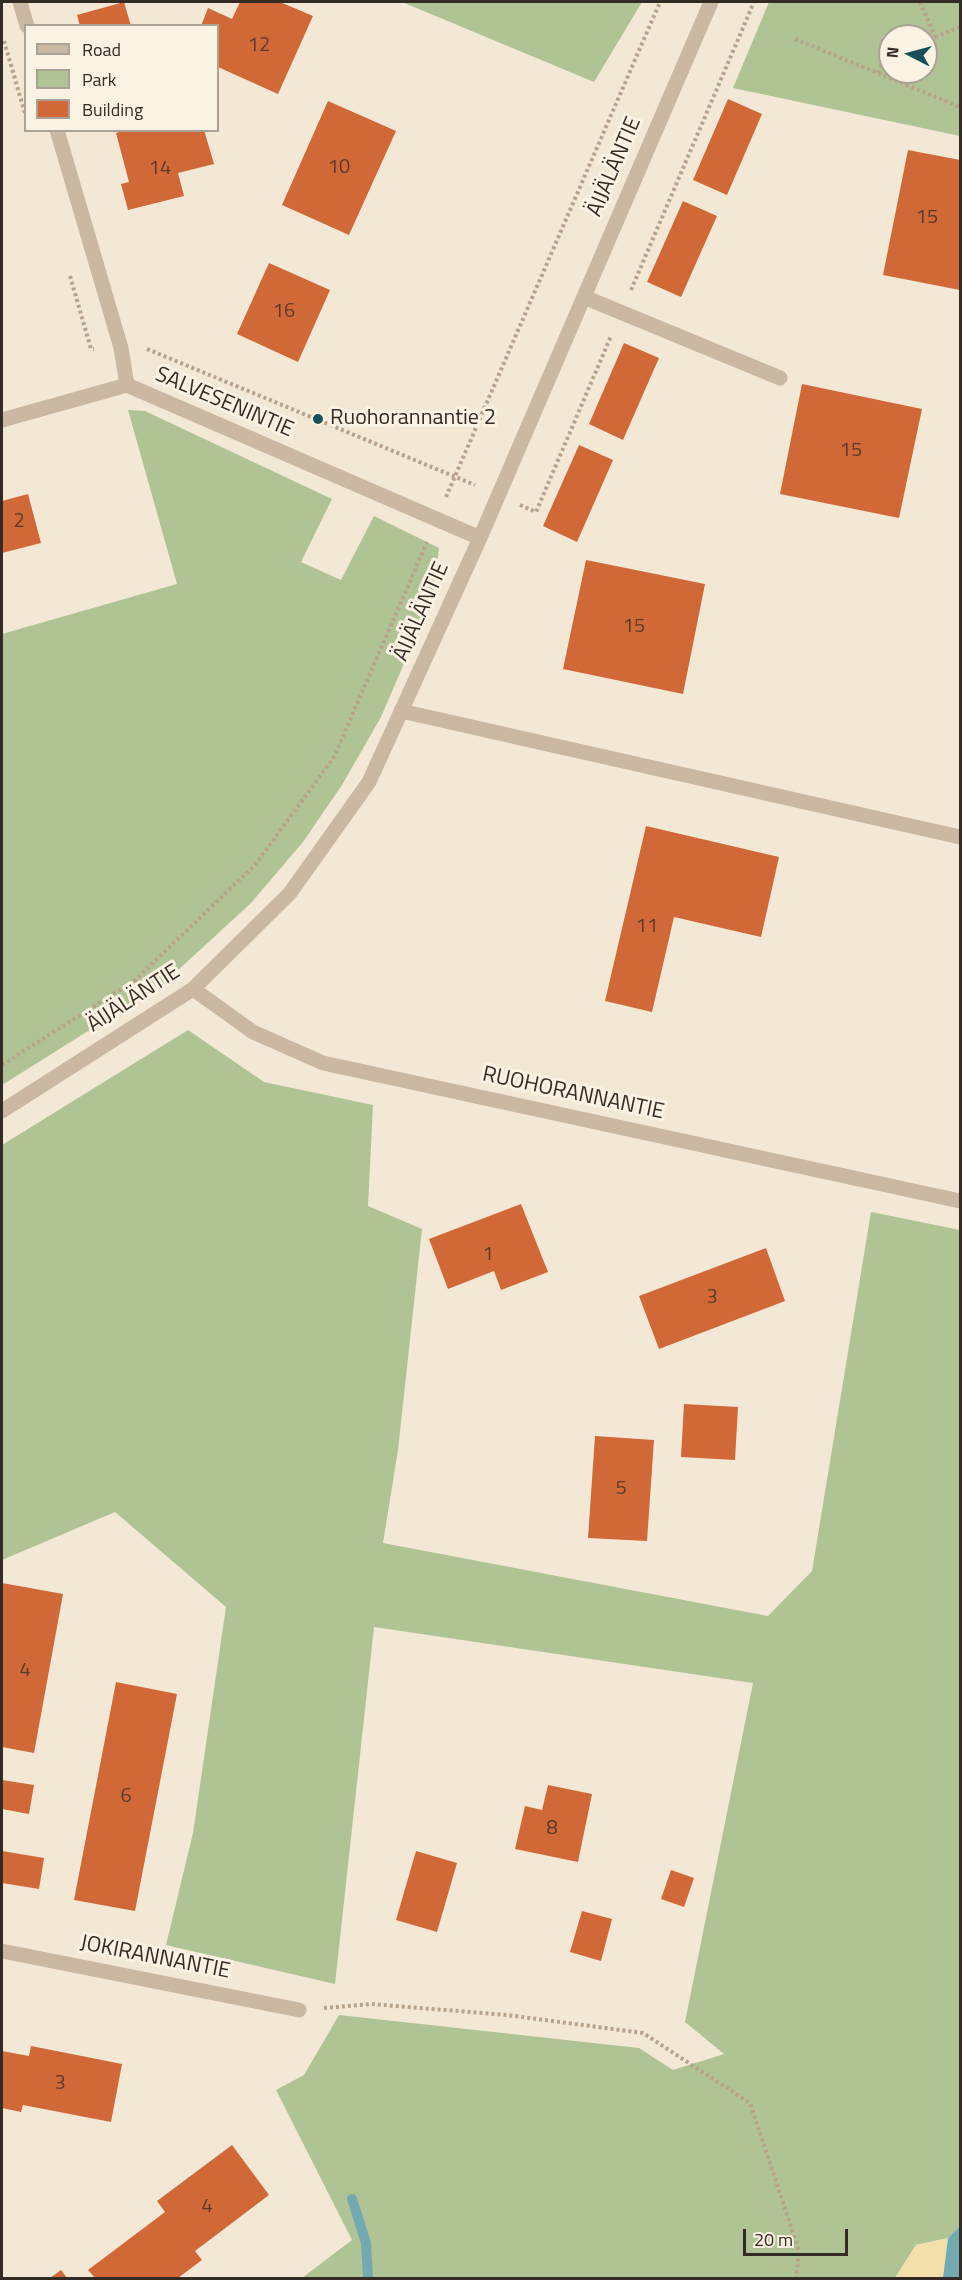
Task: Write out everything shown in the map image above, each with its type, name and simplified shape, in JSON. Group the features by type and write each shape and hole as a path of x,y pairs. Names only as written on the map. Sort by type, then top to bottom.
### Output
{"street":[{"path":"20,2 26,24"},
{"name":"ÄIJÄLÄNTIE","path":"2,1111 193,989 290,894 369,782 480,538 711,2"},
{"name":"SALVESENINTIE","path":"58,132 121,348 127,385 480,538"},
{"path":"584,297 780,378"},
{"path":"2,420 127,385"},
{"path":"401,711 960,837"},
{"name":"RUOHORANNANTIE","path":"193,989 253,1032 323,1063 960,1200"},
{"name":"JOKIRANNANTIE","path":"2,1951 299,2010"}],"path":[{"path":"2,1065 135,980 255,865 334,757 660,2"},
{"path":"920,2 929,24"},
{"path":"938,36 960,27"},
{"path":"2,32 24,110"},
{"path":"795,39 878,73"},
{"path":"905,84 960,107"},
{"path":"146,349 455,476"},
{"path":"299,2010 371,2004 507,2014 643,2033 750,2103 799,2251 796,2278"}],"green space":[{"path":"402,2 642,2 594,82"},
{"path":"769,2 960,2 960,136 733,88"},
{"path":"128,410 145,411 332,499 301,562 341,580 374,516 439,548 433,596 381,717 342,785 303,842 251,903 163,984 2,1085 2,634 177,584"},
{"path":"188,1030 264,1082 373,1105 368,1206 422,1229 398,1450 383,1543 768,1616 812,1571 871,1212 960,1230 960,2226 948,2238 916,2245 895,2278 302,2278 352,2240 276,2090 304,2075 339,2015 639,2048 673,2070 724,2054 685,2022 753,1683 374,1627 335,1984 166,1945 193,1833 226,1607 115,1512 2,1560 2,1145"}],"sand":[{"path":"948,2238 943,2278 895,2278 916,2245"}],"water":[{"path":"960,2226 960,2278 943,2278 948,2238"}],"building":[{"path":"124,2 130,24 79,24 77,15"},
{"path":"240,2 280,2 313,16 278,94 219,67 219,24 202,24 208,8 232,19"},
{"path":"728,99 762,114 727,195 693,180"},
{"path":"328,101 396,131 349,235 282,205"},
{"path":"205,132 214,164 178,173 184,196 128,210 121,184 129,182 116,133"},
{"path":"908,150 960,160 960,290 883,275"},
{"path":"683,201 717,216 681,297 647,282"},
{"path":"269,263 330,290 298,362 237,334"},
{"path":"624,343 659,358 623,440 589,424"},
{"path":"802,384 922,409 899,518 780,494"},
{"path":"579,445 613,460 577,542 543,526"},
{"path":"28,494 41,543 2,553 2,501"},
{"path":"586,560 705,584 683,694 563,669"},
{"path":"646,826 779,857 761,937 674,917 652,1012 605,1001"},
{"path":"521,1204 548,1272 501,1290 494,1271 448,1289 429,1239"},
{"path":"766,1248 785,1301 659,1349 639,1296"},
{"path":"684,1404 738,1407 735,1460 681,1457"},
{"path":"595,1436 654,1440 647,1541 588,1538"},
{"path":"2,1583 63,1594 34,1753 2,1747"},
{"path":"116,1682 177,1694 135,1911 74,1900"},
{"path":"2,1780 34,1785 29,1814 2,1809"},
{"path":"548,1785 592,1794 578,1862 515,1849 525,1806 542,1810"},
{"path":"2,1851 44,1858 39,1889 2,1883"},
{"path":"416,1851 457,1863 437,1932 396,1920"},
{"path":"671,1870 694,1878 684,1907 661,1899"},
{"path":"582,1911 612,1919 601,1961 570,1952"},
{"path":"31,2046 122,2064 111,2122 23,2105 21,2112 2,2108 2,2051 29,2056"},
{"path":"232,2145 269,2195 195,2251 202,2260 178,2278 95,2278 88,2270 165,2212 157,2201"},
{"path":"61,2270 67,2278 50,2278"}],"waterway":[{"path":"352,2199 366,2243 368,2278"}],"place":[{"name":"Ruohorannantie 2","path":"318,419"}]}
